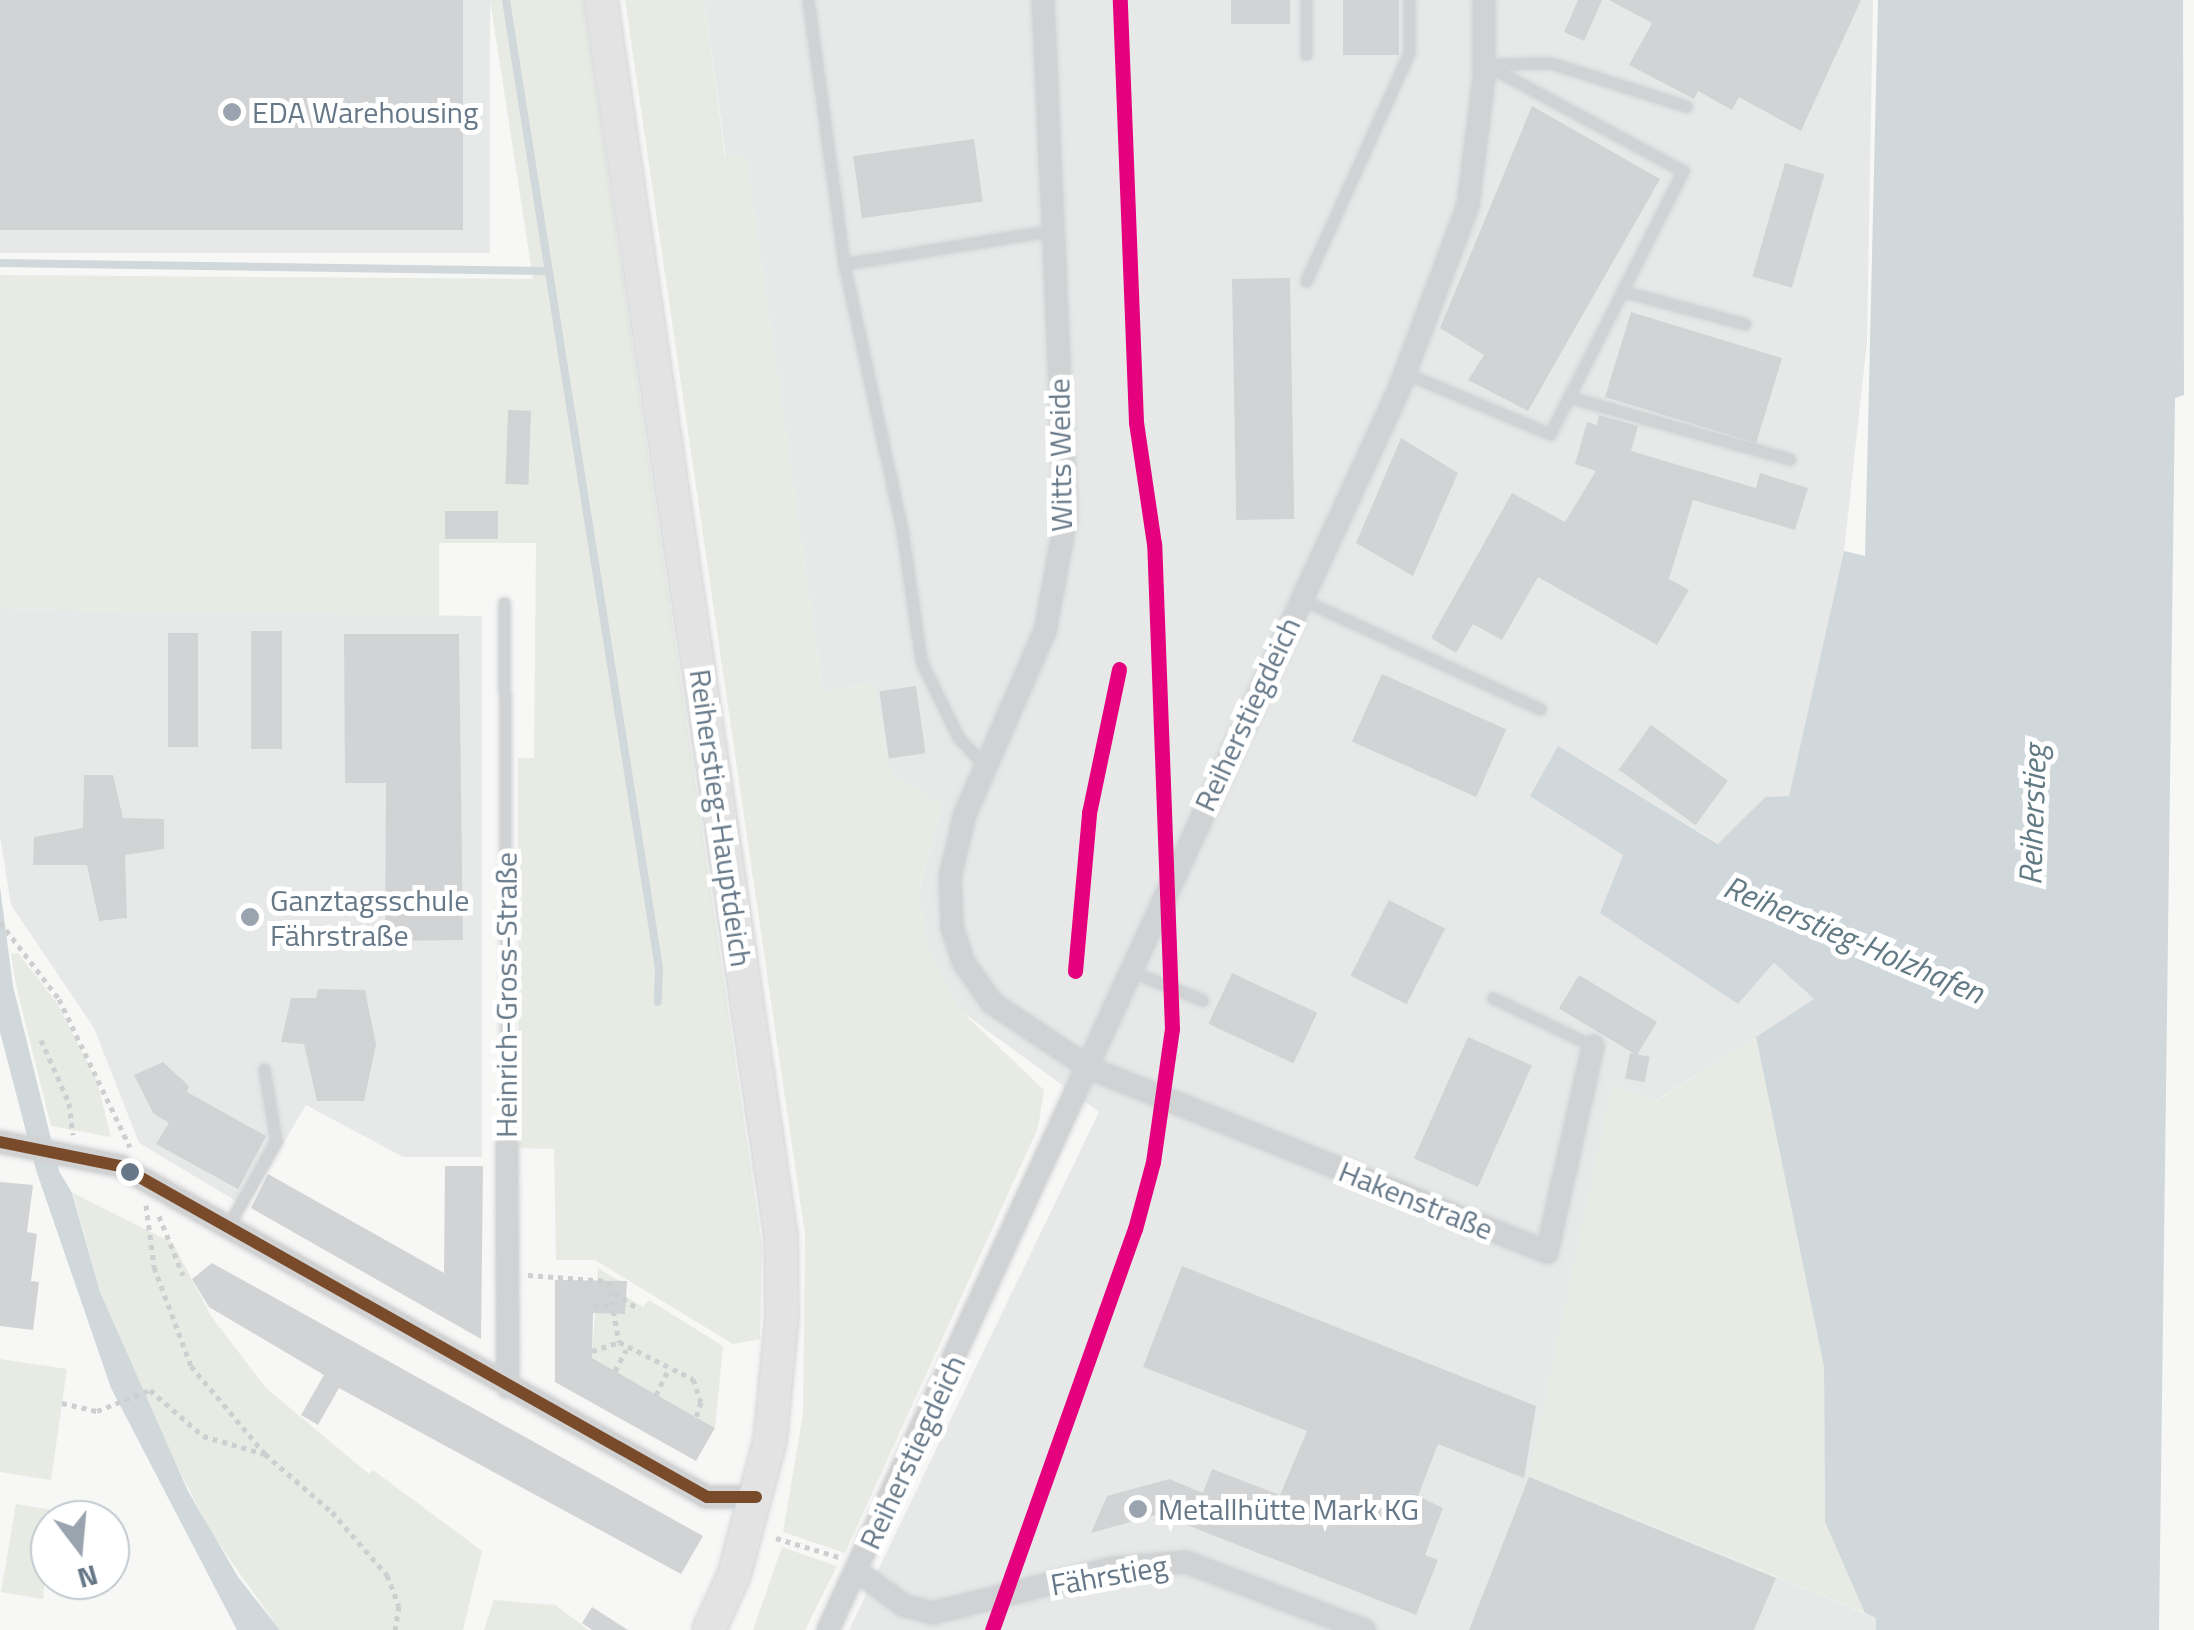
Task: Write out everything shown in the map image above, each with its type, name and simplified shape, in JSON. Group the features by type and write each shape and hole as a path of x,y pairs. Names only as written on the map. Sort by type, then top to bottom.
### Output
{"main road":[{"name":"Reiherstieg-Hauptdeich","path":"601,0 781,1237 776,1404 734,1576 709,1630"}],"street":[{"name":"Witts Weide","path":"1043,0 1066,518 1045,631 965,814 950,877 952,926 964,963 992,1003 1089,1068"},
{"name":"Reiherstiegdeich","path":"828,1630 850,1565 1089,1068 1405,373 1468,206 1484,64 1484,0"},
{"name":"Hakenstraße","path":"1089,1068 1547,1252 1593,1046"},
{"path":"1,1142 75,1153 143,1178 707,1497 756,1497"},
{"name":"Heinrich-Gross-Straße","path":"507,1146 508,1387"},
{"name":"Fährstieg","path":"850,1565 903,1605 933,1613 1113,1568 1186,1562 1364,1630"}],"lane":[{"path":"808,0 844,264 902,530 921,661 958,738 987,768"},
{"path":"1306,0 1306,54"},
{"path":"1306,281 1409,54 1409,0"},
{"path":"1484,64 1552,63 1686,106"},
{"path":"1405,373 1550,434 1683,171 1484,64"},
{"path":"844,264 1053,230"},
{"path":"1622,291 1745,324"},
{"path":"1568,397 1789,459"},
{"path":"1300,599 1540,709"},
{"name":"Heinrich-Gross-Straße","path":"504,603 507,1146"},
{"path":"1130,971 1202,1000"},
{"path":"1493,998 1593,1046"},
{"path":"228,1226 276,1141 264,1069"}],"path":[{"path":"0,922 30,958 101,1074 143,1178 154,1266 191,1366 265,1454 332,1512 386,1575 399,1606 395,1630"},
{"path":"41,1040 69,1103 75,1153"},
{"path":"146,1206 157,1211 183,1275"},
{"path":"556,1274 602,1277 614,1292 640,1309"},
{"path":"614,1292 612,1306 620,1342 626,1350 669,1368 697,1386 696,1418"},
{"path":"593,1306 612,1306"},
{"path":"592,1351 620,1342"},
{"path":"614,1371 626,1350"},
{"path":"656,1395 669,1368"},
{"path":"62,1403 98,1412 150,1390 202,1436 265,1454"},
{"path":"776,1538 850,1565"}],"shaded area":[{"name":"EDA Warehousing","path":"0,0 490,0 490,253 0,253"},
{"path":"490,0 583,0 762,1247 760,1339 733,1344 595,1260 556,1260 554,1149 518,1148 518,758 534,758 536,543 439,543 439,616 0,609 0,275 533,279"},
{"path":"625,0 704,0 725,156 746,156 823,691 874,683 890,772 942,805 919,890 928,950 962,1012 1044,1090 1038,1128 845,1553 783,1532 803,1414 805,1235"},
{"path":"704,0 1873,0 1867,342 1844,551 1789,797 1765,797 1719,844 1558,746 1623,855 1601,913 1738,1004 1774,963 1815,1000 1655,1101 1613,1085 1529,1475 1876,1618 1876,1630 849,1630 1099,1112 962,1012 928,950 919,891 942,805 890,773 874,683 823,691 746,157 726,157"},
{"name":"Ganztagsschule Fährstraße","path":"0,609 482,616 482,1157 403,1157 306,1105 246,1207 139,1143 94,1028 11,905 0,836"},
{"path":"18,953 57,1003 97,1081 111,1137 51,1126 16,985 11,954"},
{"path":"1756,1037 1824,1367 1825,1522 1865,1613 1529,1475 1612,1085 1656,1101"},
{"path":"73,1193 173,1243 211,1316 266,1388 369,1474 373,1470 482,1551 463,1630 280,1630 214,1537 144,1403 100,1292"},
{"path":"598,1268 621,1282 616,1290 643,1307 649,1300 723,1346 715,1428 592,1358"},
{"path":"0,1359 67,1369 51,1480 0,1472"},
{"path":"16,1504 30,1506 30,1597 1,1592"},
{"path":"782,1547 837,1566 805,1630 753,1630"},
{"path":"494,1600 555,1605 589,1630 484,1630"}],"water":[{"path":"1878,0 2183,0 2184,395 2175,398 2159,1630 1876,1630 1876,1618 1865,1613 1825,1522 1824,1367 1756,1037 1814,999 1774,963 1738,1004 1600,913 1623,855 1530,796 1558,746 1718,844 1765,797 1789,796 1844,551 1865,556"},
{"path":"0,887 13,986 59,1171 72,1193 100,1292 188,1491 238,1577 280,1630 237,1630 111,1388 36,1170 0,1032"}],"building":[{"name":"EDA Warehousing","path":"0,0 463,0 463,230 0,230"},
{"path":"1231,0 1290,0 1290,24 1231,24"},
{"path":"1343,0 1399,0 1399,55 1343,55"},
{"path":"1578,0 1602,0 1584,41 1564,32"},
{"path":"1609,0 1861,0 1801,131 1739,97 1732,110 1698,91 1694,99 1629,65 1652,23"},
{"path":"1532,106 1660,179 1528,411 1468,380 1484,355 1440,328"},
{"path":"974,139 983,201 862,218 853,156"},
{"path":"1785,163 1824,174 1792,288 1752,276"},
{"path":"1290,278 1294,519 1236,520 1232,279"},
{"path":"1631,312 1782,358 1756,443 1605,397"},
{"path":"508,410 531,411 528,485 505,484"},
{"path":"1599,415 1638,426 1631,451 1756,488 1760,473 1808,488 1795,530 1693,500 1669,579 1689,590 1657,645 1538,577 1502,640 1473,624 1456,653 1431,638 1512,493 1565,522 1596,471 1575,464 1587,422 1597,425"},
{"path":"1401,438 1458,473 1413,576 1356,543"},
{"path":"445,511 498,511 498,539 445,539"},
{"path":"251,631 282,631 282,749 251,749"},
{"path":"168,633 198,633 198,747 168,747"},
{"path":"344,634 459,634 463,940 385,941 386,783 345,783"},
{"path":"1382,674 1506,729 1476,797 1352,742"},
{"path":"916,686 925,753 889,758 879,691"},
{"path":"1651,725 1728,781 1696,825 1619,769"},
{"path":"84,775 113,775 123,818 164,819 164,849 125,855 127,918 99,921 87,865 33,865 34,837 83,828"},
{"path":"1389,900 1445,929 1407,1004 1350,976"},
{"path":"1232,973 1317,1013 1294,1063 1208,1024"},
{"path":"1579,975 1657,1022 1637,1055 1559,1008"},
{"path":"318,989 365,990 376,1045 364,1101 317,1101 304,1044 281,1042 291,998 316,998"},
{"path":"1468,1037 1532,1065 1478,1187 1414,1159"},
{"path":"1630,1053 1650,1057 1645,1082 1625,1079"},
{"path":"163,1062 189,1086 187,1092 266,1136 238,1189 156,1144 169,1123 153,1113 134,1075"},
{"path":"445,1166 483,1166 481,1339 251,1208 268,1174 444,1273"},
{"path":"0,1182 33,1185 27,1232 37,1234 31,1281 39,1282 33,1330 0,1326"},
{"path":"212,1263 703,1536 681,1574 339,1388 318,1425 301,1415 324,1375 209,1307 192,1279"},
{"path":"1182,1266 1536,1406 1524,1478 1438,1444 1418,1496 1443,1508 1425,1555 1438,1560 1416,1615 1159,1514 1091,1533 1107,1496 1169,1479 1203,1493 1212,1469 1280,1495 1307,1431 1143,1367"},
{"path":"555,1280 627,1281 625,1314 593,1313 592,1358 715,1428 696,1461 555,1382"},
{"path":"1529,1477 1776,1578 1754,1630 1469,1630"},
{"path":"592,1607 628,1630 592,1630 582,1623"}],"waterway":[{"path":"506,0 659,968 658,1002"},
{"path":"0,263 548,271"}],"transit line":[{"path":"992,1630 1135,1229 1153,1162 1172,1029 1154,544 1136,422 1120,0"},
{"path":"1075,971 1089,813 1119,669"},
{"path":"0,1142 120,1166 707,1497 756,1497"}],"place":[{"name":"EDA Warehousing","path":"232,112"},
{"name":"Ganztagsschule Fährstraße","path":"250,917"},
{"name":"Metallhütte Mark KG","path":"1138,1509"}],"water label":[{"name":"Reiherstieg","path":"2032,815"},
{"name":"Reiherstieg-Holzhafen","path":"1854,939"}]}
